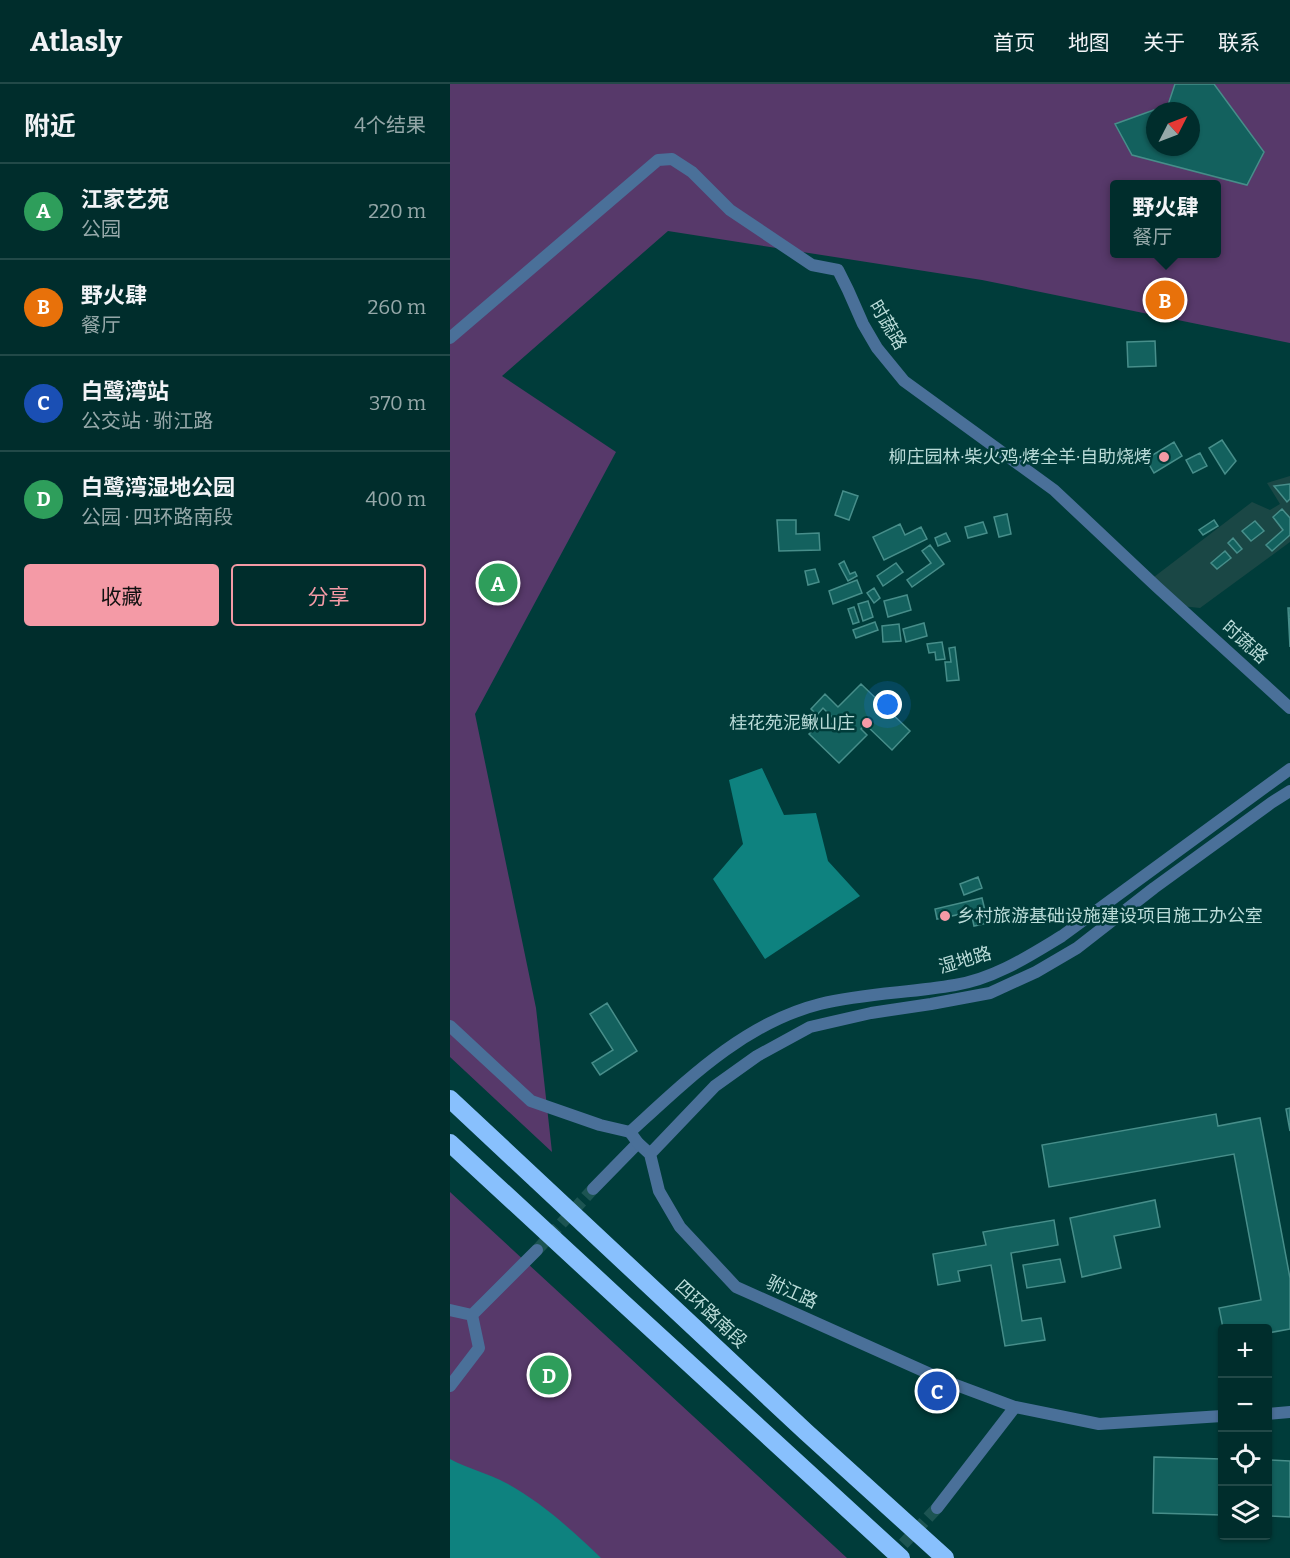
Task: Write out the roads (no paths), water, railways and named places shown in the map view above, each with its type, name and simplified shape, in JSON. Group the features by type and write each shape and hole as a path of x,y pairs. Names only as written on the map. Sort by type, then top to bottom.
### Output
{"highway":[{"name":"四环路南段","path":"450,1099 806,1432 946,1558"},
{"path":"450,1143 901,1558"}],"street":[{"name":"时蔬路","path":"450,338 658,160 672,159 692,172 730,210 812,265 838,270 877,348 904,381 1054,490 1290,708"},
{"name":"湿地路","path":"630,1132 702,1067 733,1044 781,1018 819,1004 878,994 957,985 992,974 1027,957 1062,936 1290,769"},
{"name":"湿地路","path":"650,1154 716,1086 757,1056 810,1027 871,1013 990,993 1036,972 1077,948 1163,881 1290,791"},
{"path":"450,1026 531,1101 600,1125 630,1132 650,1154"},
{"path":"593,1189 638,1143"},
{"name":"驸江路","path":"650,1154 659,1191 680,1227 736,1287 948,1382 1015,1407 1099,1424 1218,1416"},
{"path":"472,1315 537,1251"},
{"path":"450,1310 472,1315"},
{"path":"450,1386 479,1348 472,1315"},
{"path":"937,1508 1015,1407"},
{"path":"1272,1414 1290,1412"}],"water":[{"path":"762,768 784,815 816,813 828,861 860,896 765,959 713,879 743,844 729,780"},
{"path":"450,1459 499,1480 532,1499 556,1517 601,1558 450,1558"}],"tunnel":[{"path":"537,1250 593,1189"},
{"path":"891,1557 937,1508"}],"place":[{"name":"野火肆","path":"1165,300"},
{"name":"柳庄园林·柴火鸡·烤全羊·自助烧烤","path":"1164,457"},
{"name":"江家艺苑","path":"498,583"},
{"name":"桂花苑泥鳅山庄","path":"867,723"},
{"name":"乡村旅游基础设施建设项目施工办公室","path":"945,916"},
{"name":"白鹭湾湿地公园","path":"549,1375"},
{"name":"白鹭湾站","path":"937,1391"}]}
